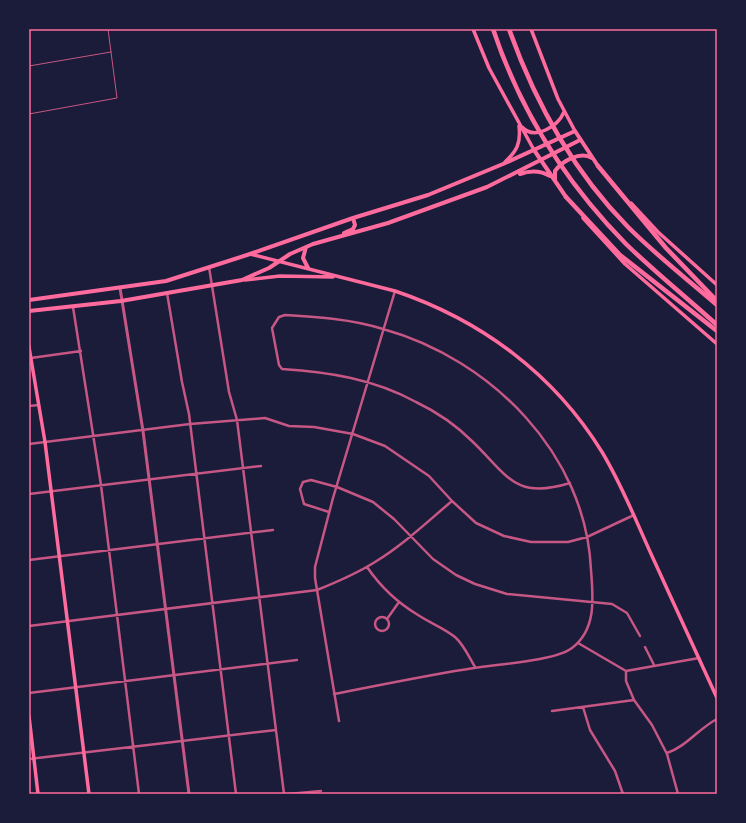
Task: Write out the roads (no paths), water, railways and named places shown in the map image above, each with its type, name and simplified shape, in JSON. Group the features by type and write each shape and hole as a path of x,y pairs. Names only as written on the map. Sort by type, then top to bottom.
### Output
{"highway":[{"path":"493,29 510,74 536,126 564,171 593,208 626,244 717,324"},
{"path":"509,29 524,69 549,120 578,165 627,226 717,305"},
{"path":"598,166 666,248 717,301"},
{"path":"566,197 620,255 717,331"}],"main road":[{"path":"473,29 489,68 518,123 540,161 566,197 588,224 625,264 717,344"},
{"path":"530,29 564,112 592,158 658,232 717,285"},
{"path":"518,123 529,132 535,133 558,122 564,112"},
{"path":"503,164 516,152 519,145 518,123"},
{"path":"29,300 166,281 250,254 353,218 421,197 503,164 575,131"},
{"path":"242,280 269,268 306,248 435,207 510,176 580,140"},
{"path":"555,182 555,171 566,162 584,156 592,158"},
{"path":"510,176 536,171 543,172 552,177"},
{"path":"337,237 353,229 353,218"},
{"path":"306,248 303,258 308,268"},
{"path":"250,254 308,268 334,277 394,291 441,309 476,327 511,351 540,375 569,408 602,452 634,515 717,698"},
{"path":"29,311 121,301 242,280 280,276 334,277"},
{"path":"29,347 45,442 89,794"},
{"path":"29,716 38,794"}],"street":[{"path":"209,267 229,392 237,420 284,794"},
{"path":"120,288 150,480 189,794"},
{"path":"339,721 315,578 316,556 394,291"},
{"path":"167,293 190,424 197,474 236,794"},
{"path":"73,306 101,485 139,794"},
{"path":"334,694 475,668 545,657 570,650 578,643 588,627 593,603 587,537 579,504 570,483 540,433 514,405 490,384 459,362 438,350 384,329 338,318 285,315 279,318 272,328 279,365 282,369 318,371 368,381 392,389 418,402 448,422 472,441 510,480 519,485 536,488 551,488 570,483"},
{"path":"31,358 81,351"},
{"path":"29,406 39,405"},
{"path":"29,444 190,424 265,418 289,426 314,427 353,434 385,446 429,476 452,501 476,522 496,533 518,540 562,543 587,537 634,515"},
{"path":"29,494 261,466"},
{"path":"328,512 304,504 301,485 303,482 311,480 337,487 373,502 394,519 432,559 456,575 482,587 507,594 605,603 623,610 631,618 640,636"},
{"path":"29,626 317,590 347,578 367,567 410,536 452,501"},
{"path":"29,560 205,537 273,530"},
{"path":"367,567 375,578 399,602 455,637 461,644 475,668"},
{"path":"387,619 399,602"},
{"path":"381,618 387,619 389,623 387,629 384,631 378,629 376,626 377,620 381,618"},
{"path":"578,643 626,672 699,658"},
{"path":"646,647 654,666"},
{"path":"29,693 297,660"},
{"path":"626,672 626,681 634,700 652,725 667,754 678,794"},
{"path":"552,712 634,700"},
{"path":"583,707 590,730 615,771 623,794"},
{"path":"667,754 684,746 701,729 717,719"},
{"path":"29,759 276,730"},
{"path":"288,794 321,791"}],"lane":[{"path":"29,114 117,98 108,29"},
{"path":"29,66 112,51"}]}
